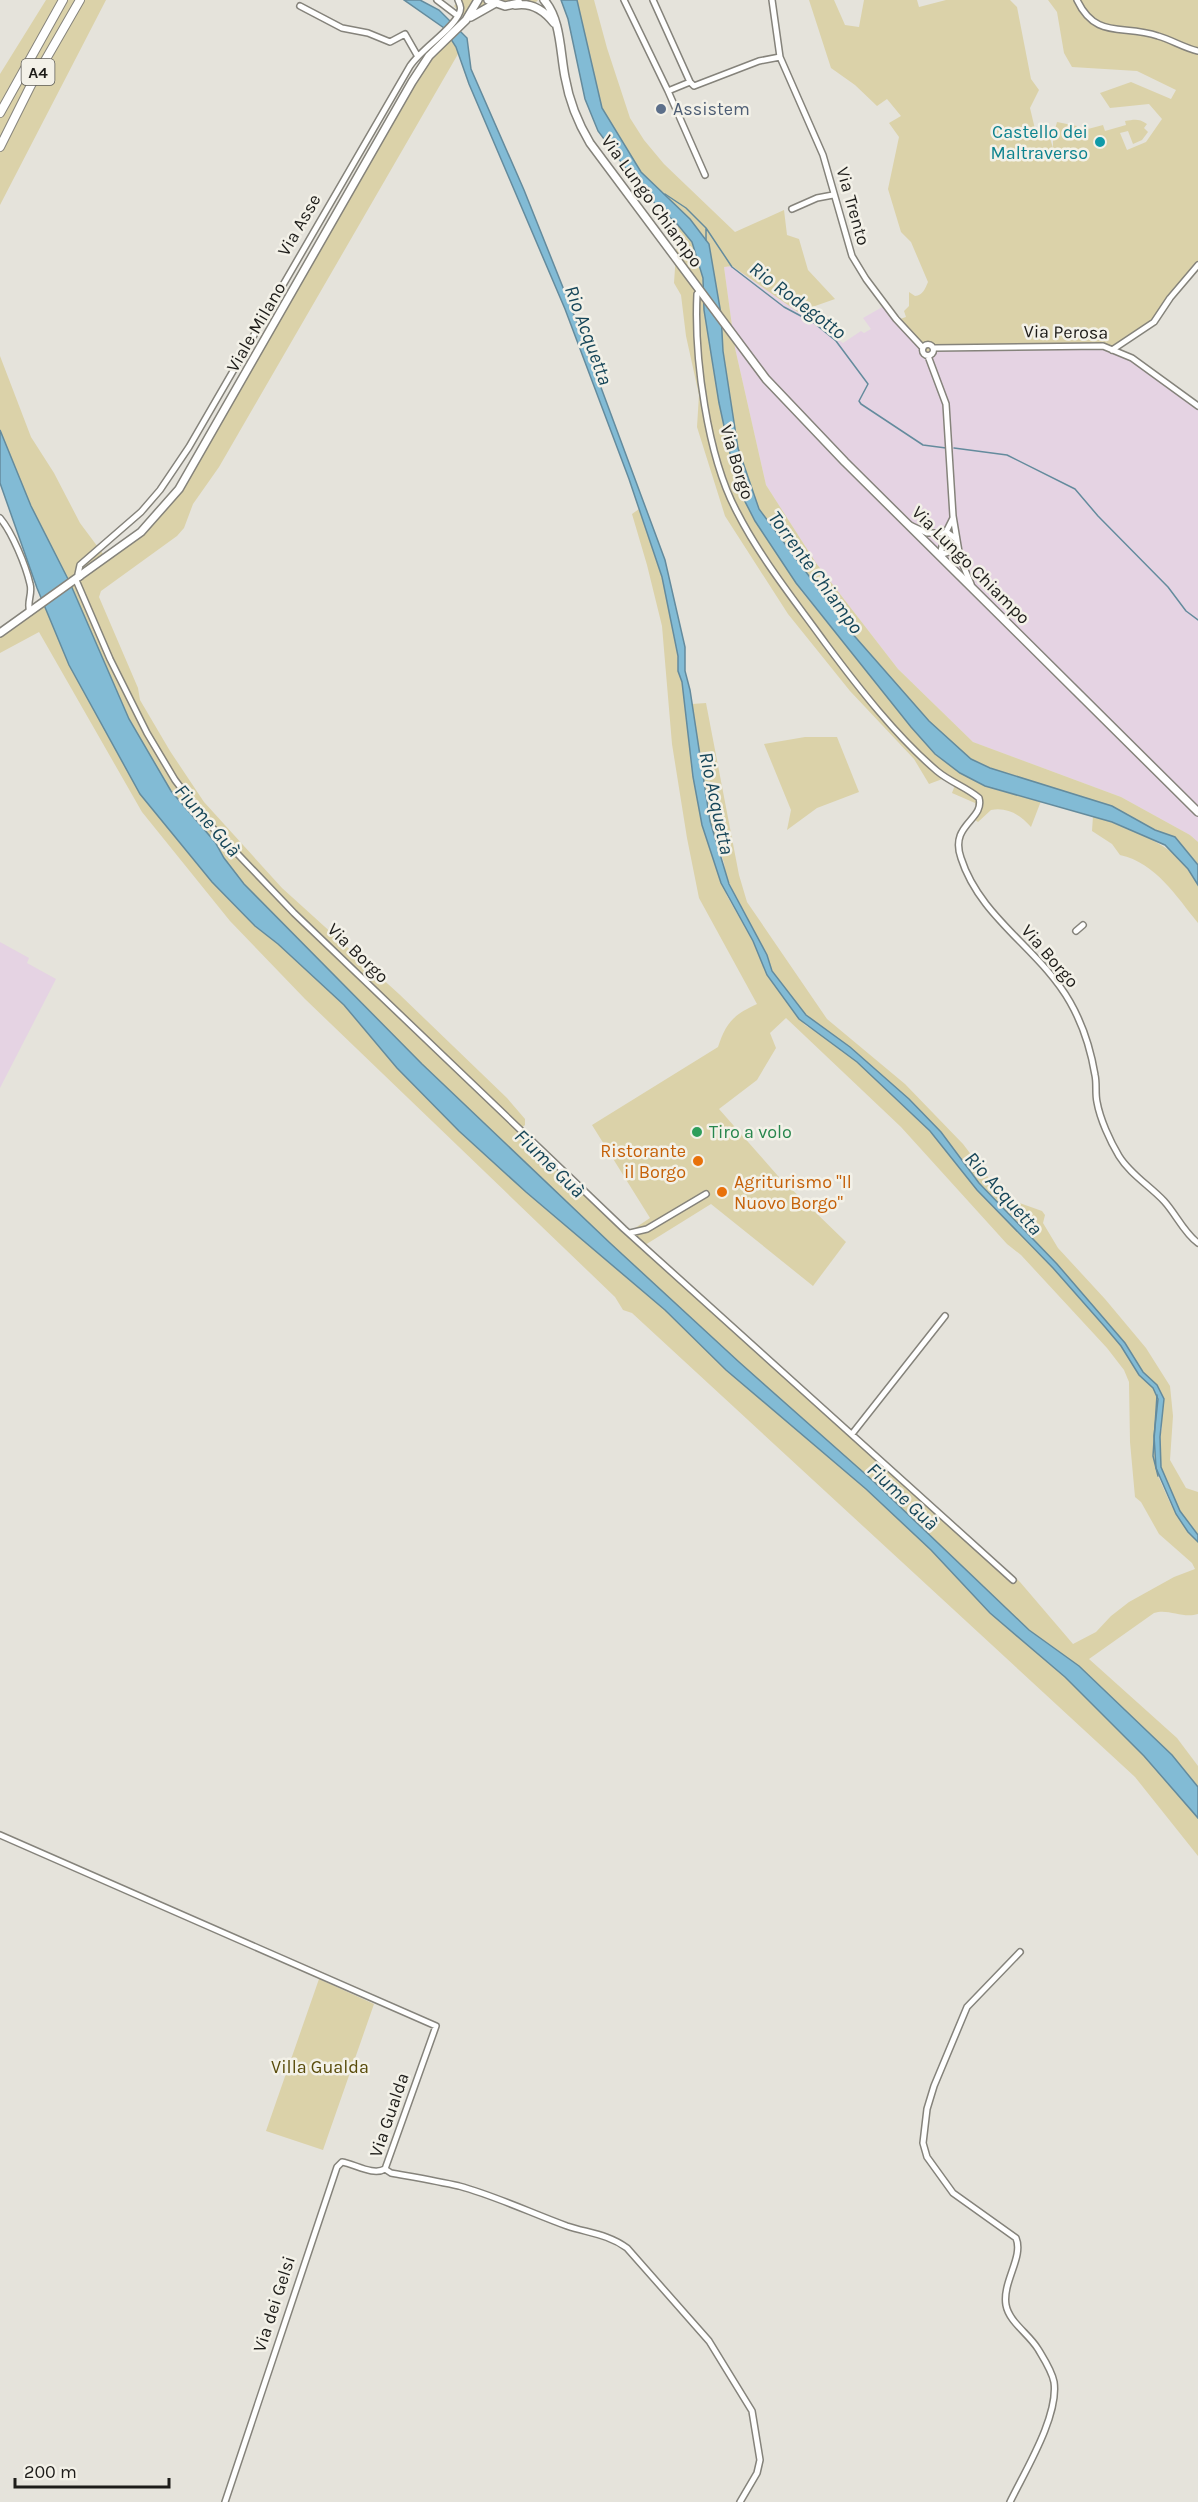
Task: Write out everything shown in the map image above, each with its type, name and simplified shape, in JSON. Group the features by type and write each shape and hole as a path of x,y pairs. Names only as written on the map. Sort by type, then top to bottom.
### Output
{"highway":[{"name":"A4","path":"0,113 63,0"},
{"name":"A4","path":"0,147 31,85 80,0"}],"main road":[{"name":"Viale Milano","path":"466,20 478,0"},
{"path":"515,5 523,0"},
{"name":"Via Lungo Chiampo","path":"544,0 552,10 565,79 585,135 603,163 766,379 845,462 971,584 1198,812"},
{"name":"Viale Milano","path":"0,633 141,532 179,489 429,56 466,20 491,2 505,6 528,4 547,14 556,25"}],"street":[{"path":"437,0 458,16 461,10 458,0"},
{"path":"624,0 705,175"},
{"path":"653,0 692,84"},
{"name":"Via Trento","path":"772,0 780,57 816,136 844,233 857,267 896,319 923,348"},
{"path":"1077,0 1085,14 1099,26 1109,30 1135,30 1159,36 1198,51"},
{"path":"300,6 342,28 368,33 390,42 405,34 417,55"},
{"name":"Via Asse","path":"76,580 80,565 141,512 160,490 189,447 417,55 458,16"},
{"path":"668,92 759,61 780,57"},
{"path":"792,209 817,198 833,195"},
{"name":"Via Perosa","path":"933,348 1103,346 1112,350 1132,339 1154,322 1170,298 1198,265"},
{"name":"Via Borgo","path":"700,291 697,294 696,324 705,404 722,474 736,511 775,574 872,701 938,772 975,794 980,802 977,812 960,833 958,847 961,859 981,897 1071,1003 1093,1066 1099,1113 1120,1158 1133,1173 1158,1194 1176,1215 1191,1238 1198,1243"},
{"path":"928,356 933,353 933,348 929,345 923,348 924,353 928,356 946,404 953,516 960,558 971,584"},
{"path":"1112,350 1132,358 1198,405"},
{"path":"940,555 945,534 953,516"},
{"path":"0,518 10,535 31,586 27,604 30,612"},
{"path":"910,525 927,534 945,534 954,536 957,540"},
{"path":"940,555 952,551 957,540"},
{"name":"Via Borgo","path":"76,580 110,659 147,733 174,780 207,822 294,913 630,1233 1013,1580"},
{"path":"1076,931 1083,925"},
{"path":"630,1233 647,1229 706,1194"},
{"path":"852,1434 945,1316"},
{"name":"Via Gualda","path":"0,1835 436,2026 385,2169 391,2173 459,2187 492,2197 577,2229 617,2240 627,2248 717,2351 752,2411 760,2460 757,2473 740,2502"},
{"path":"1010,2502 1050,2414 1054,2379 1036,2345 1014,2321 1007,2308 1006,2287 1019,2249 1016,2238 953,2193 931,2165 923,2144 927,2109 934,2086 968,2007 1020,1952"},
{"name":"Via dei Gelsi","path":"225,2502 337,2167 342,2162 372,2171 385,2169"}],"shaded area":[{"path":"732,266 843,343 861,331 864,333 871,329 863,318 884,306 897,320 940,347 1114,350 1134,358 1198,403 1198,842 1190,835 1121,797 973,742 898,669 816,563 766,485 735,348 724,267"},
{"path":"0,942 29,958 27,963 56,979 0,1088"}],"green space":[{"path":"46,0 106,0 0,205 0,74"},
{"path":"460,0 538,0 533,5 491,4 467,20 454,6"},
{"path":"577,0 594,0 630,118 644,140 664,164 735,232 784,210 787,235 799,239 808,270 835,299 798,312 732,266 724,267 735,348 766,485 816,563 898,669 973,742 1121,797 1190,835 1198,842 1198,865 1175,837 1155,830 1112,806 999,772 971,759 957,748 929,721 850,631 759,509 738,448 723,351 721,314 699,232 690,219 641,172 602,108"},
{"path":"809,0 834,0 845,25 859,27 864,0 917,0 919,7 946,0 1010,0 1017,7 1031,79 1039,90 1030,108 1035,129 1048,132 1053,148 1057,122 1077,126 1073,133 1103,125 1105,131 1126,125 1125,121 1131,120 1147,124 1144,128 1148,132 1142,140 1133,144 1128,131 1120,133 1127,150 1146,142 1162,119 1149,104 1110,108 1100,93 1131,82 1171,99 1176,90 1137,71 1072,67 1064,53 1057,12 1048,0 1198,0 1198,262 1153,321 1114,350 940,347 923,353 897,320 906,317 904,311 909,306 909,292 915,296 920,294 928,282 911,242 901,232 888,189 899,137 889,123 901,116 887,99 877,106 855,85 831,68"},
{"path":"450,36 457,47 458,54 219,467 193,504 184,528 177,536 101,591 99,597 138,688 140,700 204,802 282,888 399,994 507,1098 525,1119 525,1125 519,1130 629,1232 650,1218 592,1125 718,1047 724,1032 736,1016 757,1004 699,898 672,744 662,626 632,514 639,509 662,577 678,656 678,671 682,682 702,825 727,896 753,941 767,975 805,1025 835,1044 857,1062 930,1131 977,1190 1053,1268 1105,1327 1121,1346 1139,1375 1158,1396 1154,1436 1158,1476 1171,1505 1198,1542 1198,1614 1154,1613 1089,1659 1177,1738 1198,1766 1198,1787 1172,1755 1079,1666 1029,1630 872,1480 610,1243 422,1064 244,884 215,842 171,791 129,719 70,583 31,506 0,430 0,356 31,437 54,473 80,523 106,558 141,532 176,493 420,69","holes":["786,1018 901,1127 1007,1244 1021,1255 1107,1348 1124,1370 1129,1382 1130,1442 1135,1497 1141,1502 1159,1534 1192,1563 1195,1569 1174,1577 1129,1602 1096,1632 1073,1644 1020,1582 645,1245 711,1204 813,1286 846,1242 778,1176 719,1109 757,1080 776,1048 770,1033"]},
{"path":"678,225 692,242 703,278 704,310 719,403 755,521 802,592 935,754 997,790 1041,801 1031,827 1018,816 997,809 991,810 978,822 972,818 977,813 975,803 952,793 955,785 945,778 929,784 914,759 850,691 788,614 725,516 697,427 699,395 686,336 681,295 674,283"},
{"path":"43,603 77,680 189,854 212,882 255,926 278,944 344,1005 397,1068 459,1131 526,1192 665,1310 726,1370 866,1489 931,1550 990,1613 1065,1677 1144,1756 1198,1818 1198,1856 1135,1777 632,1313 623,1310 615,1297 305,999 230,921 142,812 39,632 0,653 0,632"},
{"path":"706,703 739,875 747,902 827,1019 905,1084 963,1144 994,1185 1011,1200 1042,1211 1045,1215 1043,1223 1058,1248 1146,1348 1170,1386 1173,1416 1170,1460 1186,1488 1198,1492 1198,1535 1180,1511 1161,1467 1162,1428 1157,1385 1143,1372 1125,1343 1057,1264 979,1183 941,1132 850,1047 806,1015 772,971 767,955 726,877 724,863 710,821 692,704"},
{"path":"805,737 837,737 859,792 817,808 787,830 791,810 764,744"},
{"path":"1093,816 1154,841 1183,861 1193,873 1198,886 1198,923 1155,873 1133,859 1120,855 1112,844 1092,831"},
{"name":"Villa Gualda","path":"319,1979 374,2004 323,2150 266,2131"}],"water":[{"path":"404,0 420,0 439,10 467,38 471,69 524,190 576,320 665,560 685,647 685,671 690,690 710,821 729,884 767,955 772,971 806,1015 850,1047 909,1099 941,1132 979,1183 1057,1264 1125,1343 1143,1372 1157,1385 1164,1399 1160,1437 1161,1467 1180,1511 1198,1535 1198,1542 1176,1514 1156,1468 1154,1436 1158,1399 1153,1388 1139,1375 1121,1346 1105,1327 1053,1268 977,1190 930,1131 857,1062 799,1019 767,975 753,941 721,883 702,825 693,777 682,682 678,671 678,656 662,577 629,479 565,309 469,84 456,47 444,28"},
{"path":"561,0 577,0 602,108 641,172 690,219 709,244 721,314 723,351 738,448 759,509 850,631 929,721 971,759 990,768 1112,806 1155,830 1175,837 1198,865 1198,885 1188,869 1165,845 1112,822 985,786 960,773 935,754 911,727 796,583 755,521 737,486 719,403 704,310 703,278 692,242 678,225 644,193 598,131 585,99 568,19"},
{"path":"0,430 31,506 70,583 129,719 171,791 215,842 244,884 422,1064 610,1243 872,1480 1029,1630 1079,1666 1172,1755 1198,1787 1198,1818 1144,1756 1065,1677 990,1613 931,1550 866,1489 726,1370 665,1310 526,1192 459,1131 397,1068 344,1005 278,944 255,926 212,882 140,794 69,665 37,588 0,483"}],"waterway":[{"name":"Rio Rodegotto","path":"665,194 686,208 706,228 732,267 784,307 814,323 836,341 868,384 859,401 861,404 923,445 946,448"},
{"name":"Torrente Chiampo","path":"706,228 706,240"},
{"name":"Rio Rodegotto","path":"954,448 1007,455 1075,489 1098,516 1168,587 1186,611 1198,620"},
{"name":"Rio Acquetta","path":"1157,1395 1153,1456 1158,1476"}],"place":[{"name":"Assistem","path":"661,109"},
{"name":"Castello dei Maltraverso","path":"1100,142"},
{"name":"Tiro a volo","path":"697,1132"},
{"name":"Ristorante il Borgo","path":"698,1161"},
{"name":"Agriturismo \"Il Nuovo Borgo\"","path":"722,1192"}],"water label":[{"name":"Fiume Guà","path":"208,820"},
{"name":"Fiume Guà","path":"550,1163"},
{"name":"Fiume Guà","path":"903,1496"}]}
